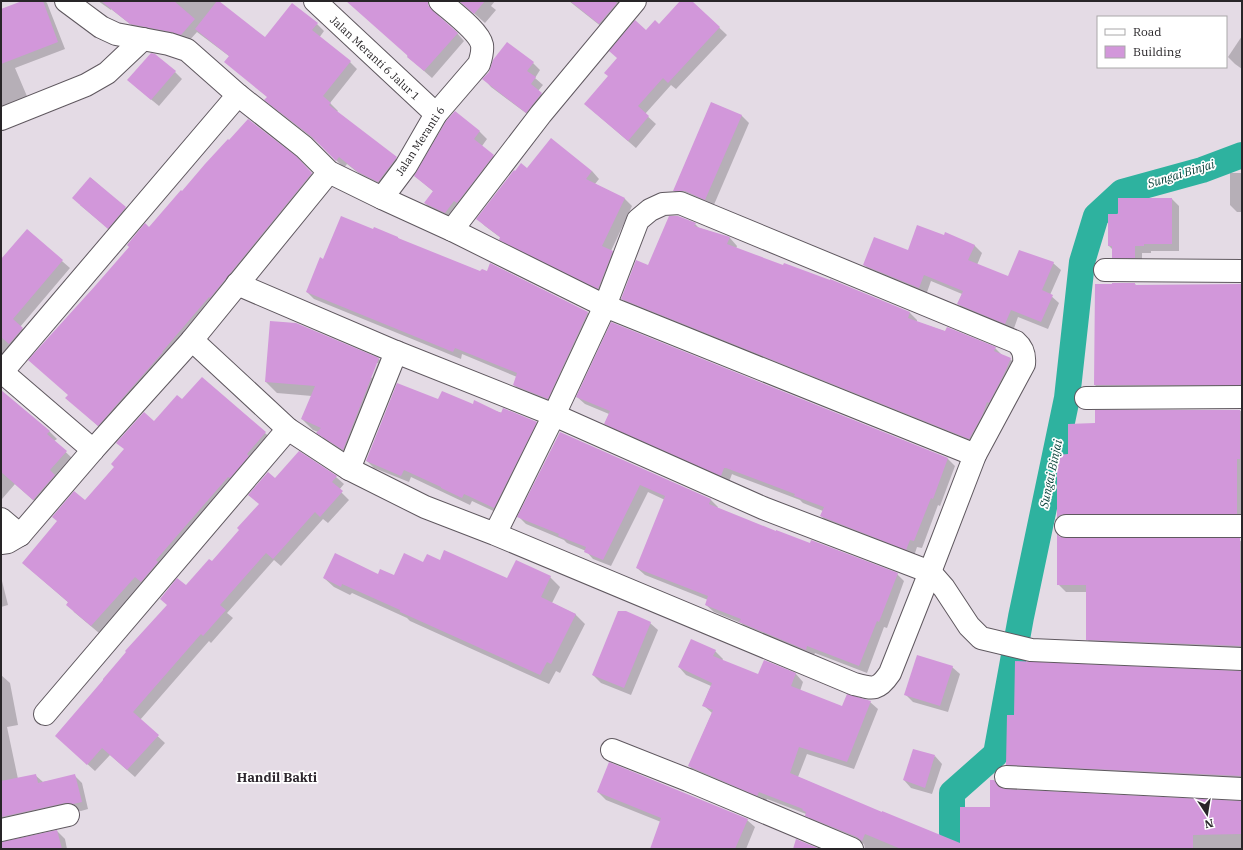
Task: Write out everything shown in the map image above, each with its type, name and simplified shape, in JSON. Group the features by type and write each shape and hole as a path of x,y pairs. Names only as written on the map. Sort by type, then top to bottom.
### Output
{"street":[{"path":"66,1 101,27 116,34 169,44 187,50 238,95 304,147 329,172 452,230 605,306 975,456"},
{"name":"Jalan Meranti 6 Jalur 1","path":"315,1 436,114"},
{"name":"Jalan Meranti 6","path":"382,198 406,166 436,114 479,64 482,55 482,45 478,35 440,1"},
{"path":"452,230 541,114 635,1"},
{"path":"1,119 86,85 107,73 143,39"},
{"path":"93,450 2,371 238,95"},
{"path":"1,520 11,539 192,340 329,172"},
{"path":"192,340 288,429 349,469 425,507 495,534 854,684 871,688 878,686 885,681 890,673 975,456 1024,364 1025,357 1021,346 1016,342 680,203 663,204 650,210 638,220 605,306 554,415 495,534"},
{"path":"1105,270 1242,270"},
{"path":"237,284 396,352 554,415 763,508 930,572 944,588 969,626 981,638 1031,650 1242,659"},
{"path":"349,469 396,352"},
{"path":"1086,398 1242,397"},
{"path":"45,714 288,429"},
{"path":"1066,526 1242,526"},
{"path":"612,750 852,849"},
{"path":"1006,777 1242,789"},
{"path":"1,830 68,815"}],"building":[{"path":"22,1 43,1 58,42 1,64 1,9"},
{"path":"101,1 174,1 195,19 181,35 130,24"},
{"path":"217,1 265,37 292,3 318,23 312,30 351,61 323,96 331,103 329,105 397,157 378,182 358,172 339,157 336,161 312,137 264,100 267,97 224,62 229,56 195,29"},
{"path":"346,1 428,1 428,5 432,10 458,33 424,71"},
{"path":"459,1 485,1 474,14"},
{"path":"570,1 614,1 617,3 599,24"},
{"path":"680,1 692,1 720,27 668,83 663,78 638,106 649,116 628,141 584,104 608,76 604,73 617,58 609,51 635,20 646,30 655,20 659,24"},
{"path":"507,42 534,62 527,71 536,77 531,84 542,93 526,113 482,79 489,72 493,60"},
{"path":"151,53 155,54 176,71 151,100 127,80"},
{"path":"711,102 742,115 705,200 685,191 673,191"},
{"path":"455,111 480,131 474,139 494,155 457,203 454,201 445,213 424,203 433,191 414,176 446,121"},
{"path":"248,119 296,156 312,173 210,298 209,297 98,426 65,398 68,395 28,360 129,247 127,245 145,223 149,227 181,190 182,191 205,164"},
{"path":"551,138 592,171 586,179 625,198 602,246 613,251 598,289 499,240 500,237 476,219 514,170 515,171 521,163 527,168"},
{"path":"90,177 126,207 108,229 72,198"},
{"path":"1118,198 1172,198 1172,244 1144,244 1144,246 1135,246 1135,258 1112,258 1112,246 1108,246 1108,214 1118,214"},
{"path":"341,216 373,229 374,227 480,271 482,269 487,271 490,263 588,312 548,399 513,385 517,373 455,348 453,352 306,292 320,257 323,259"},
{"path":"669,216 678,216 696,223 694,226 730,237 727,244 783,265 784,263 830,279 910,312 908,318 945,331 947,327 996,347 994,351 1011,358 969,439 621,299 636,260 648,265"},
{"path":"917,225 944,235 945,232 975,245 968,260 1008,276 1019,250 1054,262 1042,290 1053,295 1041,322 1011,310 1005,324 957,304 963,291 924,275 919,288 863,265 874,237 908,250"},
{"path":"27,229 63,260 13,319 23,328 9,344 1,337 1,259"},
{"path":"1135,283 1135,285 1242,284 1241,384 1094,385 1095,284"},
{"path":"270,321 296,323 379,358 343,450 316,433 321,428 301,419 315,386 265,382"},
{"path":"611,322 948,458 933,499 931,498 914,541 910,540 906,550 820,516 824,507 794,496 795,494 726,468 724,468 721,476 604,424 610,411 576,397"},
{"path":"202,377 266,432 247,454 249,456 230,478 228,477 156,560 158,562 141,582 135,577 91,626 66,605 68,602 22,563 57,521 52,517 74,491 85,500 114,467 111,464 124,449 116,443 144,412 154,421 177,395 182,399"},
{"path":"397,383 438,399 442,391 473,404 474,400 501,413 503,408 537,422 494,508 464,494 462,498 404,470 401,476 366,461"},
{"path":"1,390 50,431 47,434 67,451 50,470 55,475 33,500 1,472"},
{"path":"1095,410 1240,410 1240,459 1237,459 1237,514 1066,514 1060,515 1057,518 1057,455 1068,454 1068,424 1095,423"},
{"path":"560,432 711,499 709,504 776,531 810,543 811,540 898,573 879,622 877,621 859,666 807,646 806,650 739,622 741,619 705,605 708,596 636,568 665,496 640,485 603,560 584,552 586,547 517,517"},
{"path":"299,451 337,476 332,482 343,491 320,517 315,512 273,559 266,553 220,605 226,610 203,636 201,634 133,712 159,735 127,770 102,748 87,765 55,736 103,680 126,652 125,651 167,605 160,599 177,578 186,585 209,559 212,561 239,530 237,528 259,504 248,495 268,472 275,478"},
{"path":"1057,534 1060,537 1066,538 1240,538 1242,646 1086,640 1086,585 1057,585"},
{"path":"444,550 507,578 516,560 551,576 541,597 576,614 551,664 547,662 540,675 400,612 400,610 342,584 341,587 323,578 335,553 378,574 380,569 394,575 404,553 423,562 427,554 440,560"},
{"path":"618,611 626,611 651,622 624,688 592,675"},
{"path":"691,639 716,650 713,656 758,674 764,660 796,673 791,686 842,706 847,694 871,701 847,762 799,747 790,773 960,843 960,807 990,807 990,780 994,780 999,787 1005,789 1242,801 1242,834 1193,835 1193,849 901,849 865,834 862,841 857,837 805,816 806,812 802,810 803,809 759,792 757,796 688,766 713,710 702,706 712,683 678,667"},
{"path":"917,655 953,666 940,706 904,695"},
{"path":"1015,661 1242,671 1242,776 1006,765 1007,715 1014,715"},
{"path":"913,749 935,755 925,788 903,780"},
{"path":"609,762 748,819 735,849 650,849 661,818 597,792"},
{"path":"36,774 38,783 75,774 82,802 73,804 65,803 1,817 1,781"},
{"path":"57,830 62,849 1,849 1,842"},
{"path":"796,839 820,849 793,849"}],"waterway":[{"name":"Sungai Binjai","path":"989,849 952,833 952,793 996,754 1021,617 1067,398 1082,262 1096,216 1122,192 1202,170 1242,155"}],"district":[{"name":"Handil Bakti","path":"277,777"}]}
